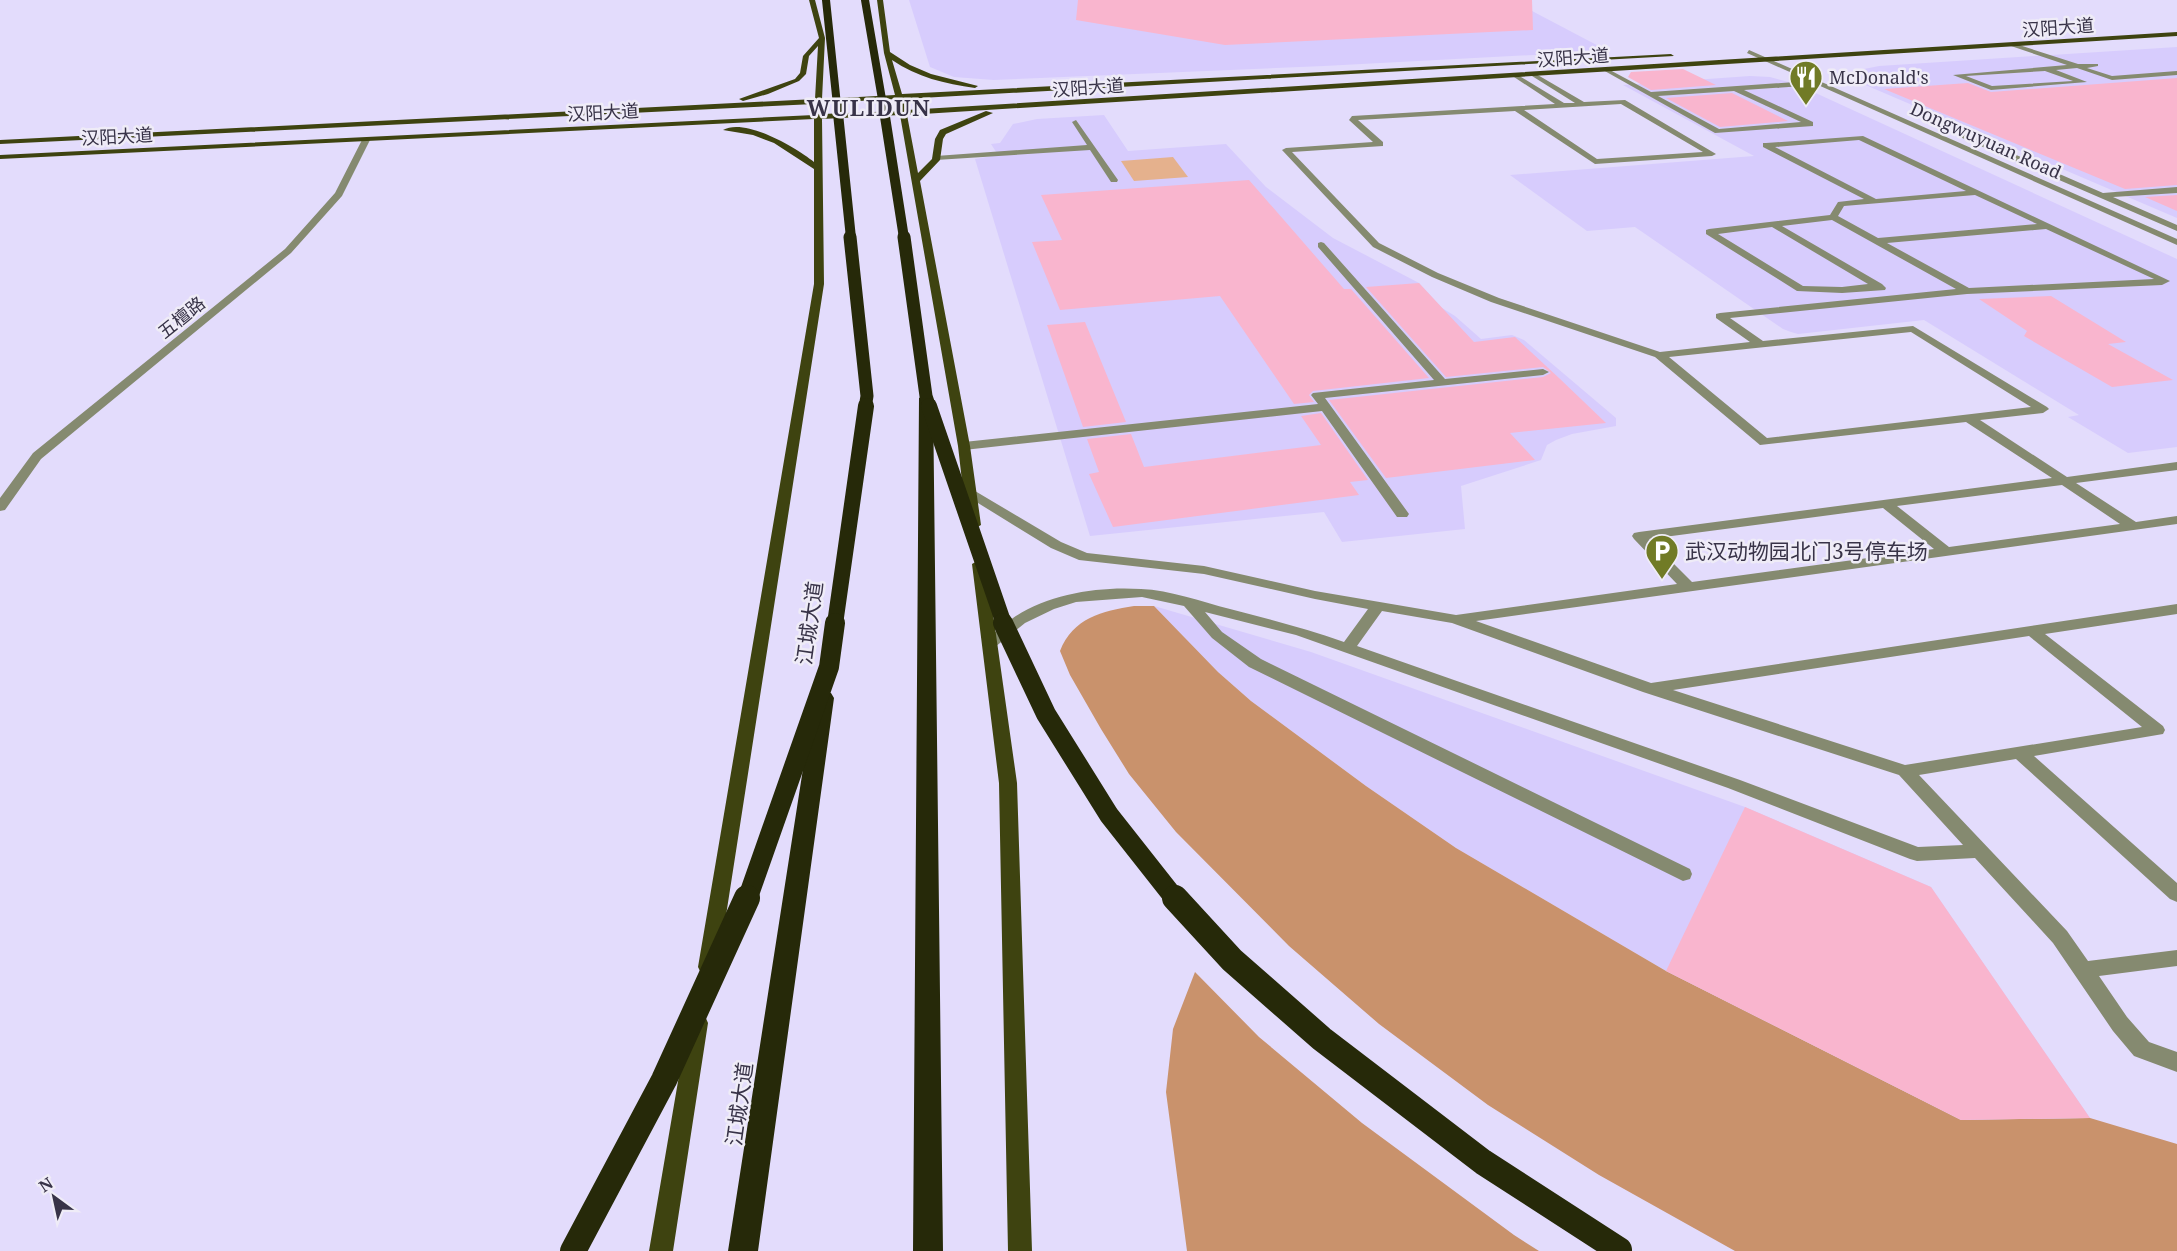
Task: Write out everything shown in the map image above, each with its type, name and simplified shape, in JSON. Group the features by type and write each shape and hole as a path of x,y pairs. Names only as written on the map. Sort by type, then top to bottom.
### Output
{"highway":[{"name":"江城大道","path":"743,1251 867,396 826,0"},
{"path":"865,0 897,188 926,396 928,1251"},
{"path":"926,396 997,610 1015,653 1046,714 1109,815 1182,908 1232,960 1323,1039 1483,1162 1620,1251"},
{"path":"573,1251 664,1080 742,911 829,667"}],"main road":[{"path":"661,1251 819,284 818,109 822,38 812,0"},
{"path":"880,0 887,53 915,180 964,446 1008,783 1020,1251"},
{"name":"汉阳大道","path":"1818,48 2177,27"},
{"name":"汉阳大道","path":"0,142 703,108 818,109 900,105 1015,107 2177,34"},
{"path":"703,108 766,93 797,80 803,74 806,56 822,38"},
{"path":"1737,52 1770,51"},
{"path":"887,53 915,73 960,84 1000,86 1137,83"},
{"name":"汉阳大道","path":"0,157 548,130 818,109 900,105 1137,83 1678,56"},
{"path":"915,180 936,158 939,139 943,132 973,118 1015,107"},
{"path":"548,130 587,137 745,130 760,133 778,141 819,169"}],"street":[{"path":"2030,44 2130,76"},
{"path":"2013,45 2112,78 2177,73"},
{"path":"1770,51 1810,68"},
{"name":"Dongwuyuan Road","path":"1749,52 2177,242"},
{"path":"2046,69 2084,82 1991,88 1956,75 2096,65"},
{"path":"1606,70 1718,131 1810,124 1736,89"},
{"path":"1534,75 1582,104"},
{"path":"1516,76 1562,105"},
{"path":"1650,94 1822,83"},
{"path":"1516,108 1595,162 1712,154 1622,102 1562,105 1352,118 1380,144 1286,150 1376,245 1435,275 1496,300 1659,355 1764,442 2043,409 1913,329 1659,355"},
{"path":"1076,122 1114,180"},
{"name":"Dongwuyuan Road","path":"1951,130 2177,228"},
{"path":"1761,345 1720,316 1967,291 2166,281 1860,138 1766,145 1874,201"},
{"name":"五檀路","path":"0,507 37,456 288,251 339,194 366,140"},
{"path":"936,158 1093,147"},
{"path":"2102,196 2177,190"},
{"path":"1833,217 1840,204 1977,193"},
{"path":"1878,286 1842,290 1801,289 1709,232 1833,217 1967,291"},
{"path":"1773,224 1898,298"},
{"path":"1878,241 2048,226"},
{"path":"1321,245 1443,382"},
{"path":"1402,514 1317,395 1543,372"},
{"path":"964,446 1326,407"},
{"path":"1969,418 2133,526"},
{"path":"1688,587 1639,536 2177,466"},
{"path":"970,492 1056,545 1084,557 1204,570 1378,606 1455,619 1648,688 1905,771 2157,729 2032,631"},
{"path":"1886,504 1946,552"},
{"path":"1455,619 2177,520"},
{"path":"990,644 1020,620 1049,606 1074,598 1142,593 1301,632 1734,784 1917,854 1979,851"},
{"path":"1189,603 1217,634 1255,663 1683,874"},
{"path":"1347,648 1378,606"},
{"path":"1648,688 2177,609"},
{"path":"2020,753 2177,894"},
{"path":"1905,771 2060,937 2120,1024 2142,1048 2177,1062"},
{"path":"2083,970 2177,958"}],"shaded area":[{"path":"909,0 1511,0 1608,51 994,80 954,77 930,67"},
{"path":"2177,47 2177,218 1851,77 1854,71 1879,66"},
{"path":"1750,76 1770,77 1796,84 2177,259 2177,447 2128,453 2068,417 2079,415 1924,320 1798,334 1783,329 1635,227 1587,231 1510,175 1754,156 1623,85"},
{"path":"1104,115 1128,151 1226,144 1266,187 1333,238 1419,283 1442,308 1455,316 1481,339 1512,335 1524,340 1616,418 1616,426 1572,434 1556,440 1547,445 1541,460 1461,486 1465,529 1342,542 1324,512 1090,536 975,159 998,155 991,144 1000,143 1013,124 1037,119"},
{"path":"1173,157 1188,177 1134,181 1121,161"},
{"path":"1134,606 1154,606 1218,672 1251,701 1366,786 1456,848 1666,971 1961,1120 2090,1118 2177,1144 2177,1251 1735,1251 1599,1175 1488,1105 1379,1024 1289,946 1176,832 1129,774 1070,675 1060,651 1073,631 1090,618 1111,610"},
{"path":"1154,606 1311,652 1745,807 1931,887 2090,1118 1961,1120 1666,971 1456,848 1366,786 1251,701 1218,672"},
{"path":"1195,972 1259,1037 1362,1123 1539,1251 1187,1251 1166,1092 1173,1029"}],"building":[{"path":"1078,0 1532,0 1533,30 1225,45 1076,20"},
{"path":"1683,69 1716,85 1651,90 1628,77 1631,72"},
{"path":"2177,78 2177,185 2125,189 1884,89 1968,83 1991,92"},
{"path":"1732,93 1788,121 1720,127 1666,98"},
{"path":"1249,180 1344,289 1351,289 1429,378 1313,391 1309,395 1314,402 1294,404 1220,296 1060,310 1032,242 1062,240 1041,195"},
{"path":"2177,195 2177,211 2145,197"},
{"path":"1419,283 1474,342 1515,337 1606,423 1510,433 1535,460 1386,478 1329,400 1543,377 1551,373 1543,367 1446,377 1366,287"},
{"path":"2051,296 2126,342 2108,344 2173,380 2112,387 2024,336 2027,331 1979,299"},
{"path":"1085,322 1126,422 1083,427 1047,325"},
{"path":"1321,413 1368,480 1350,482 1359,495 1113,527 1089,474 1099,472 1087,439 1131,434 1144,467 1321,445 1301,416"},
{"path":"1745,807 1931,887 2090,1118 1961,1120 1666,971"}],"place":[{"name":"McDonald's","path":"1806,106"},
{"name":"武汉动物园北门3号停车场","path":"1662,580"}],"district":[{"name":"WULIDUN","path":"869,107"}]}
